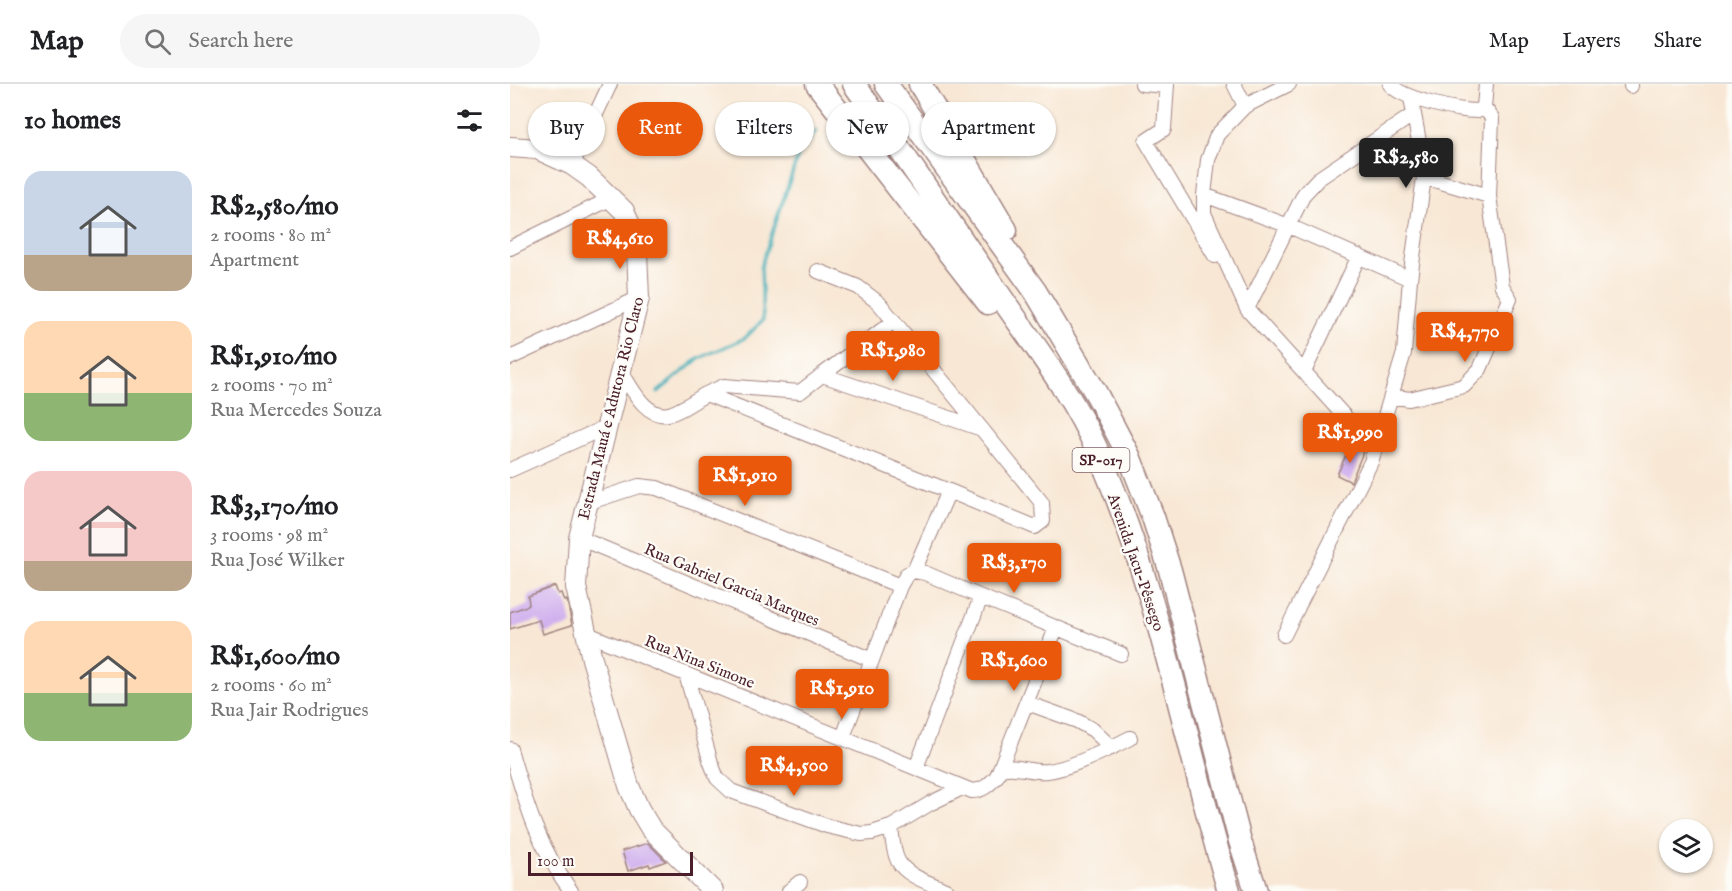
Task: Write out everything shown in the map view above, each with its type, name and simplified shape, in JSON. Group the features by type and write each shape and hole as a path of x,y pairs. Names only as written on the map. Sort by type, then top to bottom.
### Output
{"highway":[{"path":"817,84 1032,357 1055,376"},
{"name":"Avenida Jacu-Pêssego","path":"854,84 1055,376 1096,448 1129,528 1155,608 1202,796 1229,891"},
{"name":"Avenida Jacu-Pêssego","path":"886,84 1035,291 1103,405 1129,456 1170,570 1240,841 1256,891"},
{"path":"920,84 1017,248 1035,291"}],"main road":[{"name":"Estrada Mauá e Adutora Rio Claro","path":"510,147 537,149 572,165 612,198 624,211 631,227 637,252 639,298 579,538 576,587 585,633 629,786 639,809 651,829 713,891"}],"street":[{"path":"572,165 610,84"},
{"path":"1142,84 1167,85 1164,129 1146,141 1246,309 1375,450"},
{"path":"1234,84 1245,106"},
{"path":"1246,309 1204,213 1208,160 1217,135 1245,106 1289,84"},
{"path":"1390,84 1400,93 1411,98 1471,111 1481,111 1484,107 1486,84"},
{"path":"1284,634 1371,462 1404,353 1410,279 1424,177 1411,98"},
{"path":"1390,396 1409,399 1464,386 1480,369 1510,299 1502,286 1489,196 1492,118 1484,107"},
{"path":"1246,309 1304,194 1318,179 1414,114"},
{"path":"1424,177 1489,196"},
{"path":"1204,195 1289,226 1410,279"},
{"path":"510,248 612,198"},
{"path":"1304,372 1359,256"},
{"path":"706,394 1035,527 1043,521 1042,502 879,303 858,287 818,271"},
{"path":"510,358 639,298"},
{"path":"621,371 638,398 654,412 670,414 724,386 800,392 894,321"},
{"path":"822,375 982,429"},
{"path":"510,470 608,426"},
{"path":"587,503 639,486 657,488 907,577 925,573 1121,654"},
{"path":"843,737 907,577 949,492"},
{"name":"Rua Gabriel Garcia Marques","path":"579,538 872,660"},
{"path":"916,768 981,597"},
{"path":"686,674 711,763 717,778 724,786 731,791 847,832 872,833 891,827 962,788 978,791 986,787 997,776 1056,628"},
{"name":"Rua Nina Simone","path":"585,633 843,737 962,788"},
{"path":"1027,703 1077,721 1093,730 1112,748"},
{"path":"1001,769 1009,766 1046,771 1112,748 1131,738"},
{"path":"510,749 532,823 545,850 572,891"},
{"path":"891,827 895,853 903,867 909,873 947,891"}],"building":[{"path":"1350,446 1363,452 1351,482 1337,475"},
{"path":"555,586 564,601 567,600 572,625 543,634 539,620 510,629 510,612 529,605 528,596"},
{"path":"648,843 666,861 628,871 622,851"}],"waterway":[{"path":"658,392 698,359 745,338 763,320 761,266 799,153 817,130"}]}
